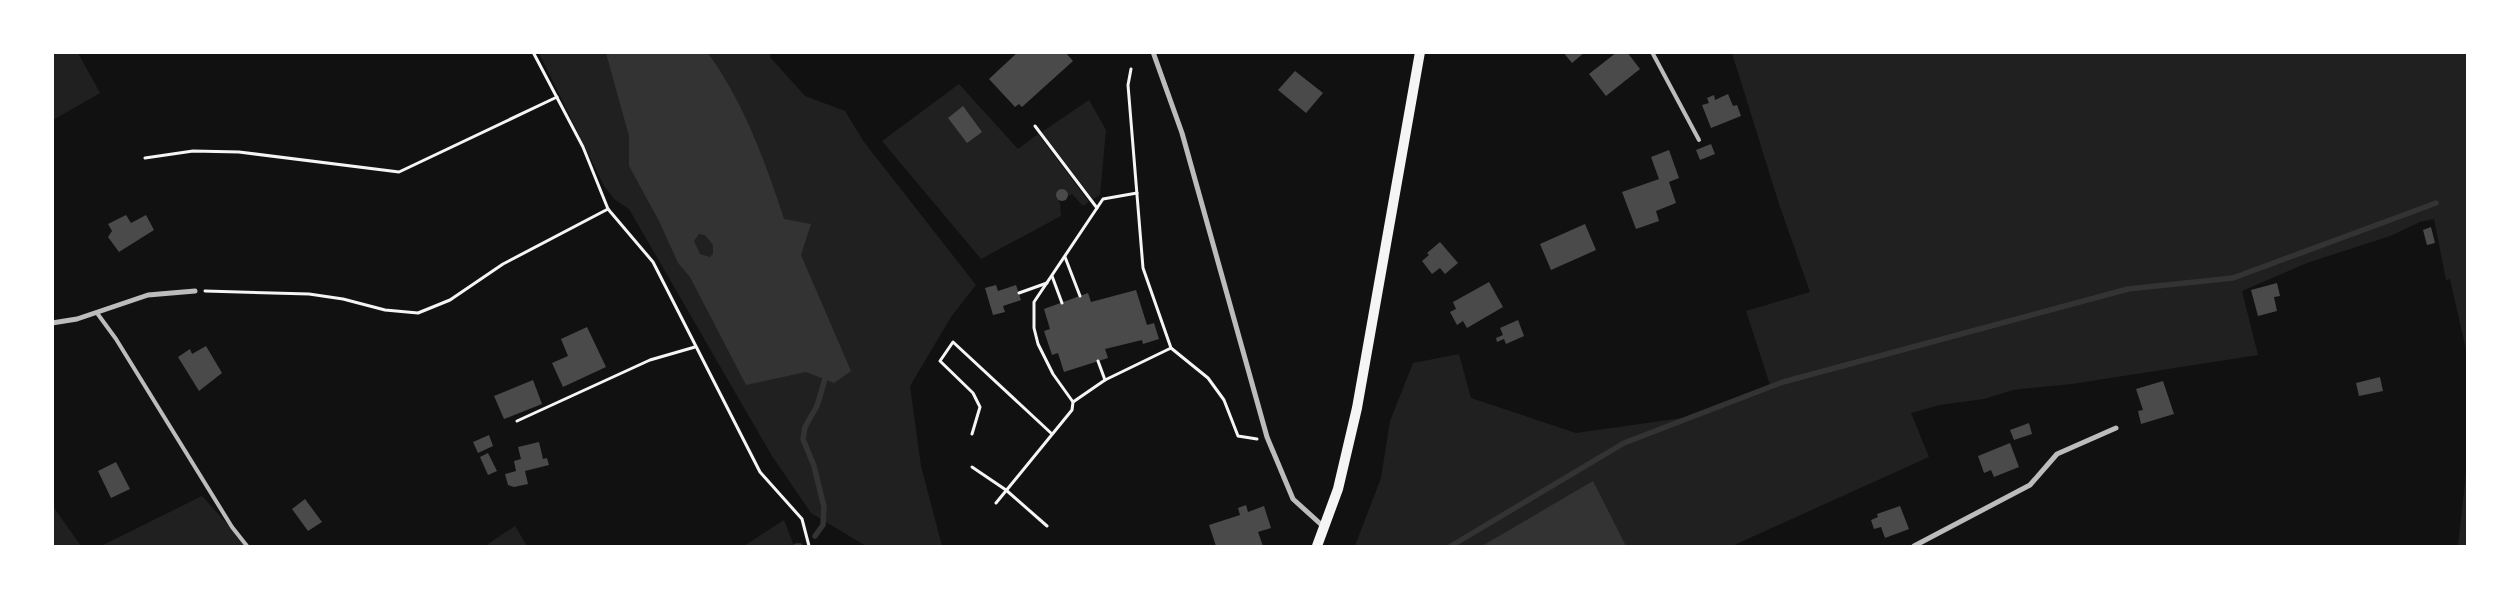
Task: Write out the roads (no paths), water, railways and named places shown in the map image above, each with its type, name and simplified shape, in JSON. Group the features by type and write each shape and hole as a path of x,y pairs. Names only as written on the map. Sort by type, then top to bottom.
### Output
{"main road":[{"path":"1317,546 1325,528 1342,475 1357,408 1420,52"}],"street":[{"path":"1153,52 1182,133 1267,437 1293,499 1325,528"},
{"path":"52,323 97,313 148,295 195,291"},
{"path":"1914,546 2030,485 2057,454 2116,428"}],"lane":[{"path":"1652,52 1699,140"},
{"path":"97,313 116,339 232,527 247,546"}],"waterway":[{"path":"1451,546 1624,443 1783,382 2128,289 2233,278 2436,203"},
{"path":"815,536 823,525 824,507 814,466 803,439 805,427 817,406 825,379"}]}
